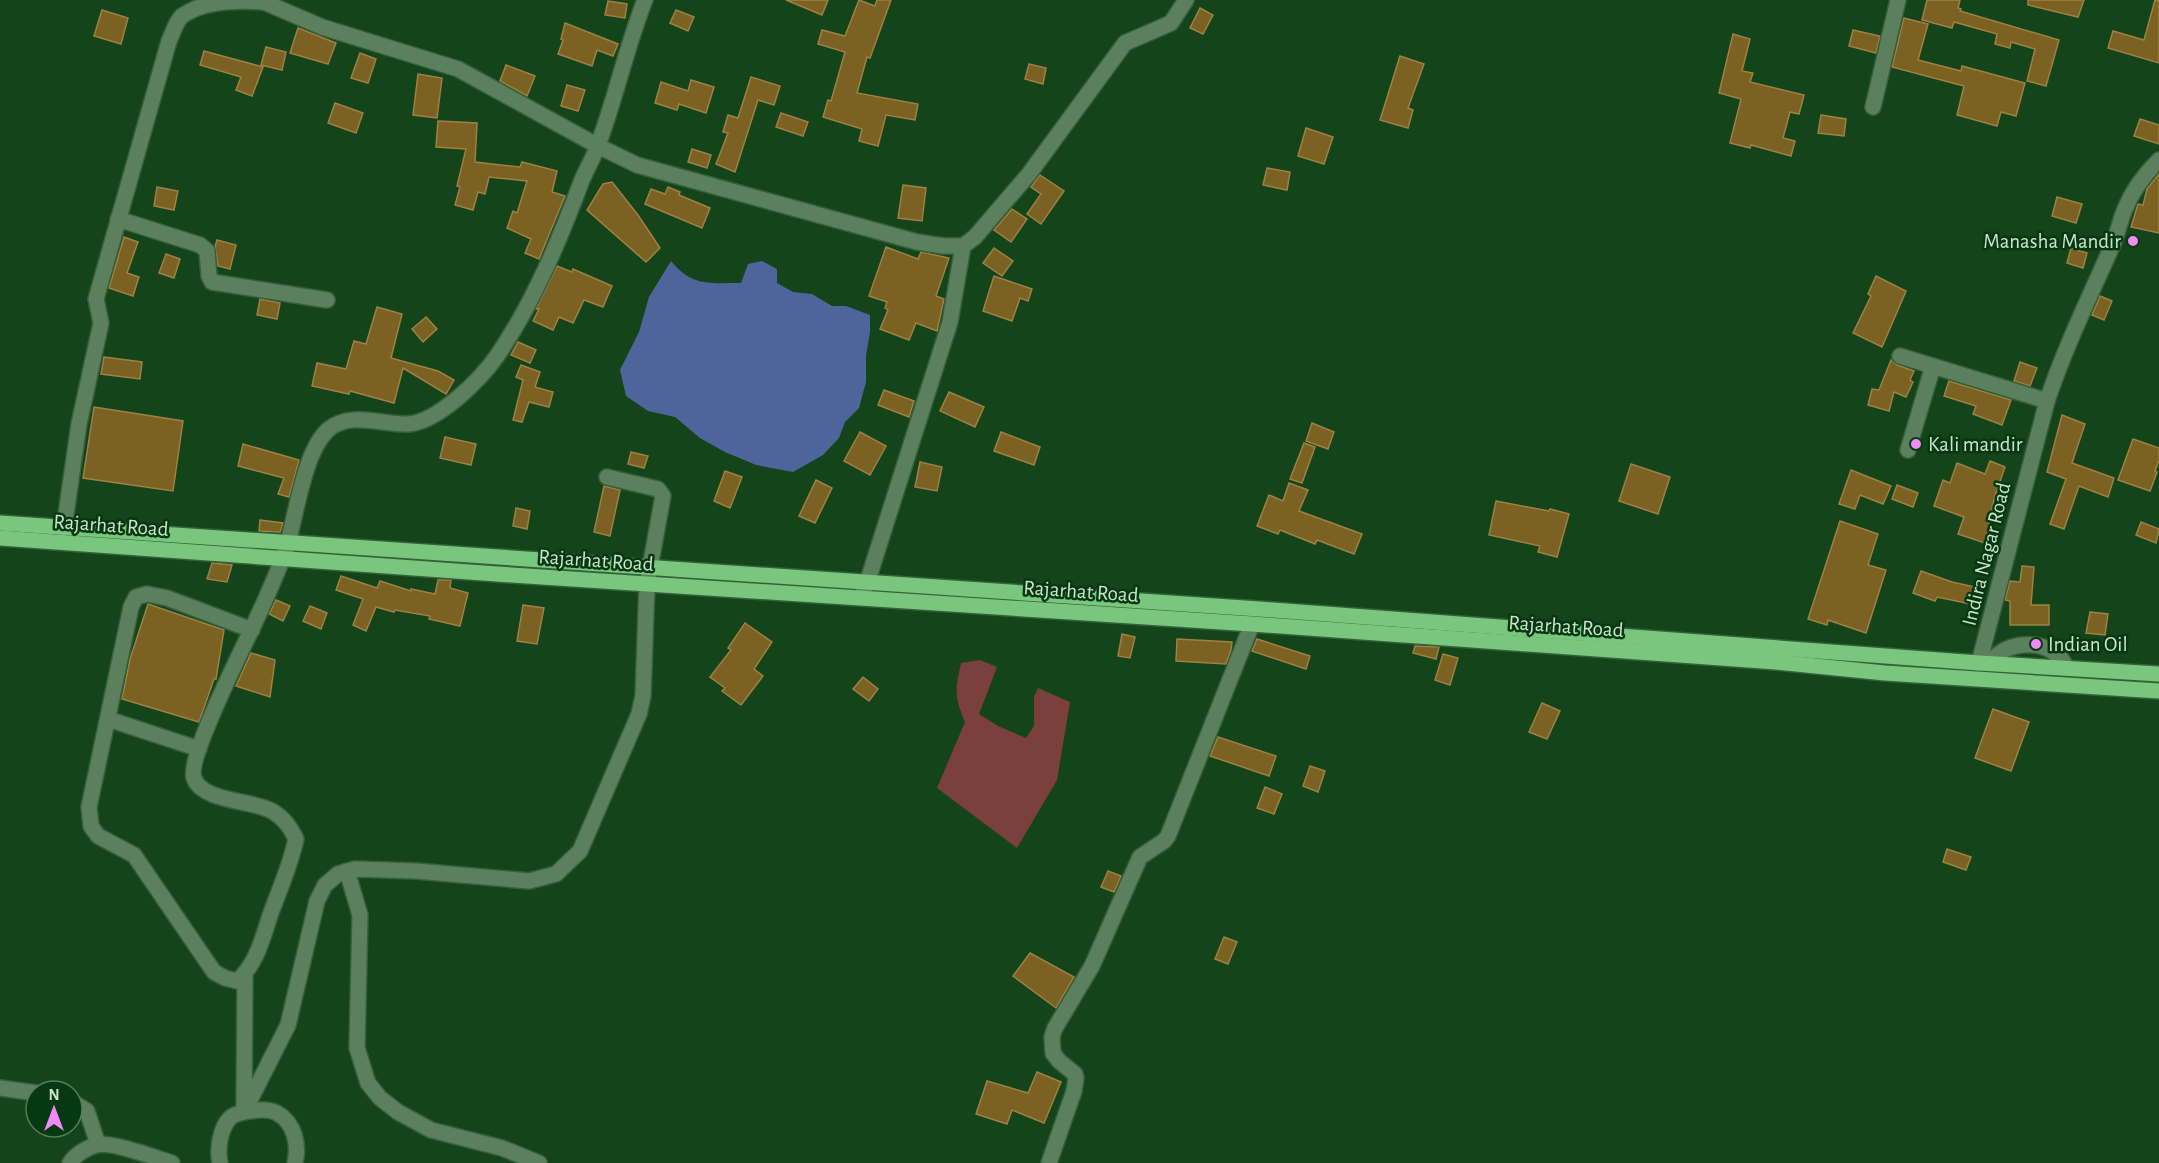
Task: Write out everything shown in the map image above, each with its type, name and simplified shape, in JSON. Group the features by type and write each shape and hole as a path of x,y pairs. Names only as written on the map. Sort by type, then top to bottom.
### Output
{"main road":[{"name":"Rajarhat Road","path":"0,523 288,543 860,598 1252,624 1776,662 1885,673 2159,691"},
{"name":"Rajarhat Road","path":"0,538 283,558 649,576 867,583 2159,674"}],"street":[{"path":"63,528 100,323 96,299 169,41 181,17 194,8 216,0 264,1 321,27 458,69 637,165 917,242 963,246 975,237 1029,174 1125,43 1171,23 1186,0"},
{"path":"249,637 167,598 147,594 136,597 131,607 89,807 90,826 98,836 134,855 214,972 237,981 245,974 257,952 296,839 288,823 270,810 221,797 202,788 194,778 193,768 213,713 249,637 283,558 310,461 317,445 328,430 344,421 373,420 406,424 421,422 441,411 495,359 543,276 598,146 631,36 645,0"},
{"path":"1873,107 1898,0"},
{"name":"Indira Nagar Road","path":"1985,663 2047,401 2077,322 2115,240 2125,208 2139,183 2159,160"},
{"path":"118,219 200,245 207,251 209,276 212,282 239,284 327,300"},
{"path":"860,598 867,583 950,322 963,246"},
{"path":"1900,356 2047,401"},
{"path":"1908,450 1933,366"},
{"path":"244,1112 288,1025 317,901 325,885 338,874 355,869 416,871 529,881 556,874 580,851 639,714 643,696 649,576 663,496 658,489 607,477"},
{"path":"1049,1163 1074,1091 1076,1078 1075,1074 1053,1053 1052,1037 1055,1028 1092,966 1140,857 1168,836 1252,624"},
{"path":"108,719 199,749"},
{"path":"348,871 360,915 357,1048 368,1083 380,1098 398,1112 431,1130 502,1149 538,1163"},
{"path":"244,1112 245,974"},
{"path":"0,1088 24,1091"},
{"path":"84,1109 87,1111 98,1144"},
{"path":"220,1163 220,1143 223,1130 230,1118 244,1112 260,1110 276,1113 289,1126 297,1139 295,1163"},
{"path":"70,1163 75,1156 98,1144 172,1163"}],"shaded area":[{"path":"980,660 997,667 979,714 998,726 1026,738 1034,726 1034,697 1038,688 1070,702 1057,780 1017,848 937,788 965,722 957,693 961,663"}],"water":[{"path":"671,261 686,275 702,282 741,283 748,264 762,261 777,269 777,283 793,292 812,294 832,306 846,306 870,315 866,382 859,408 845,422 839,438 823,455 793,472 756,465 700,438 675,417 648,411 626,396 620,370 639,332 649,297"}],"building":[{"path":"786,0 828,0 822,15"},
{"path":"859,0 875,6 877,0 891,0 870,58 867,57 857,93 918,104 915,120 886,115 878,146 859,141 862,129 823,117 828,100 831,101 845,52 818,44 822,30 845,36"},
{"path":"1927,0 1960,0 1958,8 1961,9 1960,11 2059,40 2046,86 2027,81 2035,49 2011,42 2010,48 1995,44 1997,34 1954,22 1952,28 1922,20"},
{"path":"2028,0 2084,0 2078,17 2028,5"},
{"path":"2155,0 2159,1 2159,63 2108,48 2113,31 2144,40"},
{"path":"608,1 627,4 625,18 605,15"},
{"path":"1200,8 1213,15 1203,34 1190,28"},
{"path":"102,10 128,18 121,44 94,36"},
{"path":"676,10 694,17 688,31 670,23"},
{"path":"1904,18 1928,24 1918,60 1961,71 1962,66 2025,83 2016,116 2001,112 1997,126 1957,115 1964,86 1892,67"},
{"path":"565,23 618,44 613,56 597,50 592,66 558,54"},
{"path":"298,28 336,43 328,64 290,53"},
{"path":"1853,30 1880,36 1876,53 1849,46"},
{"path":"1733,34 1750,39 1742,71 1753,73 1750,82 1804,95 1799,114 1790,112 1783,138 1795,141 1791,156 1751,145 1750,148 1730,143 1741,99 1719,93"},
{"path":"266,47 286,52 282,70 261,65"},
{"path":"204,51 263,67 252,96 236,90 241,77 200,65"},
{"path":"360,53 376,59 368,83 351,78"},
{"path":"1400,56 1424,64 1408,108 1413,110 1408,128 1380,120"},
{"path":"1029,64 1046,68 1043,84 1025,79"},
{"path":"506,65 535,76 527,96 500,81"},
{"path":"418,74 442,78 437,118 413,115"},
{"path":"751,77 780,86 774,105 758,100 735,172 716,164 728,133 723,132 728,115 738,118"},
{"path":"691,80 714,87 706,113 679,104 677,110 655,103 661,82 688,91"},
{"path":"567,85 585,90 578,111 561,106"},
{"path":"335,103 363,113 356,133 328,123"},
{"path":"781,113 808,122 803,136 776,127"},
{"path":"1821,115 1846,119 1844,136 1818,133"},
{"path":"2140,119 2159,125 2159,144 2134,136"},
{"path":"438,121 477,123 475,162 520,167 522,162 557,171 552,192 565,196 539,259 525,253 531,239 507,228 513,211 517,213 527,181 489,177 485,194 478,192 473,210 455,205 466,149 436,147"},
{"path":"1306,128 1333,137 1324,164 1298,156"},
{"path":"692,149 711,155 707,168 688,162"},
{"path":"1267,168 1290,172 1287,190 1263,185"},
{"path":"2159,174 2159,233 2131,227 2138,204 2143,205 2147,189"},
{"path":"1040,175 1064,191 1041,224 1027,214 1041,194 1031,187"},
{"path":"612,182 660,248 646,262 587,210 603,184"},
{"path":"903,185 926,188 922,221 898,218"},
{"path":"157,187 178,191 174,210 154,206"},
{"path":"668,187 680,192 679,195 710,208 702,228 645,204 651,189 665,194"},
{"path":"2057,197 2082,204 2076,223 2052,216"},
{"path":"1012,209 1027,219 1011,242 994,230"},
{"path":"124,237 138,242 127,273 139,277 133,296 109,288"},
{"path":"217,240 236,245 230,269 218,266 215,247"},
{"path":"886,247 918,259 921,252 949,258 936,296 944,299 937,331 916,323 909,340 880,329 888,310 885,308 887,302 869,296"},
{"path":"994,248 1013,261 1002,276 983,263"},
{"path":"2071,248 2087,253 2083,268 2067,263"},
{"path":"166,254 180,259 174,278 159,273"},
{"path":"557,266 572,272 573,269 612,286 603,307 584,300 573,323 559,317 553,330 533,321 539,309 536,309"},
{"path":"994,276 1032,289 1028,301 1020,298 1012,321 983,311"},
{"path":"1876,276 1906,291 1882,347 1853,333 1871,296 1868,294"},
{"path":"2100,296 2112,301 2104,320 2092,315"},
{"path":"260,299 280,303 277,319 257,315"},
{"path":"377,307 402,314 391,358 438,371 454,380 446,394 403,368 394,403 350,391 349,394 312,386 317,363 346,369 354,341 366,344"},
{"path":"426,317 437,329 423,342 412,329"},
{"path":"518,342 536,350 530,363 511,355"},
{"path":"104,357 142,362 140,379 101,374"},
{"path":"1891,360 1897,365 1914,371 1910,380 1913,382 1906,397 1894,392 1889,411 1868,405 1872,389 1879,390"},
{"path":"2020,362 2037,368 2030,386 2014,381"},
{"path":"521,365 540,372 535,387 553,392 549,407 529,402 522,422 513,420 523,380 516,377"},
{"path":"1949,381 2011,400 2002,425 1973,414 1976,406 1944,396"},
{"path":"884,390 914,401 909,417 878,405"},
{"path":"949,392 984,407 975,427 940,411"},
{"path":"94,407 183,421 173,491 83,478"},
{"path":"2062,415 2085,424 2072,463 2114,478 2108,497 2079,486 2064,529 2050,524 2066,479 2047,472"},
{"path":"1312,423 1334,432 1328,449 1306,441"},
{"path":"860,432 886,446 870,475 844,461"},
{"path":"1001,432 1040,447 1034,465 994,451"},
{"path":"445,437 476,444 471,465 440,458"},
{"path":"2133,439 2159,448 2159,460 2155,471 2157,472 2150,491 2118,480"},
{"path":"1304,443 1315,447 1302,483 1290,479"},
{"path":"243,444 299,460 289,497 278,494 284,478 238,466"},
{"path":"631,452 648,456 644,468 628,464"},
{"path":"1990,461 2005,467 1994,499 1985,543 1958,534 1964,517 1934,506 1943,480 1950,483 1957,463 1985,474"},
{"path":"920,462 942,467 937,491 915,487"},
{"path":"1631,464 1670,477 1658,514 1619,501"},
{"path":"1851,470 1891,486 1883,504 1860,495 1855,509 1839,504"},
{"path":"725,471 742,477 730,508 714,501"},
{"path":"816,480 832,488 815,523 799,516"},
{"path":"1289,483 1308,490 1299,511 1362,534 1354,554 1317,540 1315,544 1280,530 1278,534 1257,526 1269,495 1283,501"},
{"path":"1897,485 1918,493 1913,507 1892,499"},
{"path":"604,486 620,490 610,536 594,532"},
{"path":"1496,501 1569,514 1557,557 1538,552 1540,546 1489,535"},
{"path":"516,508 530,511 527,529 513,526"},
{"path":"260,520 283,523 280,532 259,531"},
{"path":"1840,521 1878,534 1868,565 1886,570 1866,633 1828,620 1827,625 1808,619"},
{"path":"2141,522 2159,529 2156,543 2136,535"},
{"path":"212,563 232,565 227,582 207,579"},
{"path":"2022,566 2034,567 2031,605 2049,605 2049,625 2010,625 2010,601 2005,600 2010,581 2020,582"},
{"path":"1921,571 1975,587 1971,604 1937,597 1935,601 1913,593"},
{"path":"341,576 377,588 380,581 411,591 411,589 435,594 438,580 451,580 450,588 468,593 460,626 429,619 430,616 395,610 394,612 376,607 366,631 353,625 363,599 336,590"},
{"path":"276,600 290,606 283,621 269,614"},
{"path":"148,604 224,630 216,679 214,679 199,722 122,699 130,659"},
{"path":"523,605 544,608 537,644 517,641"},
{"path":"310,606 327,613 321,629 303,621"},
{"path":"2090,612 2108,614 2105,635 2086,633"},
{"path":"745,623 772,642 754,669 763,676 741,705 722,691 725,688 710,677 731,650 728,648"},
{"path":"1122,634 1135,637 1130,658 1118,656"},
{"path":"1177,639 1232,642 1231,650 1226,664 1176,661"},
{"path":"1257,639 1310,656 1306,669 1252,651"},
{"path":"1415,646 1439,647 1436,659 1413,653"},
{"path":"251,653 275,660 270,697 236,686"},
{"path":"1443,654 1458,658 1450,685 1435,680"},
{"path":"863,677 878,689 869,701 853,689"},
{"path":"1542,703 1560,711 1547,739 1529,732"},
{"path":"1993,709 2029,722 2011,771 1975,758"},
{"path":"1218,737 1276,756 1269,776 1210,756"},
{"path":"1310,766 1325,771 1318,792 1303,786"},
{"path":"1265,787 1282,794 1274,814 1257,808"},
{"path":"1947,849 1971,857 1966,870 1943,862"},
{"path":"1108,871 1121,876 1114,892 1101,887"},
{"path":"1224,937 1237,942 1228,964 1215,959"},
{"path":"1030,953 1074,977 1056,1008 1013,976"},
{"path":"1037,1072 1061,1082 1044,1123 1012,1110 1007,1124 976,1114 987,1081 1028,1093"}],"place":[{"name":"Manasha Mandir","path":"2133,241"},
{"name":"Kali mandir","path":"1916,444"},
{"name":"Indian Oil","path":"2036,644"}]}
